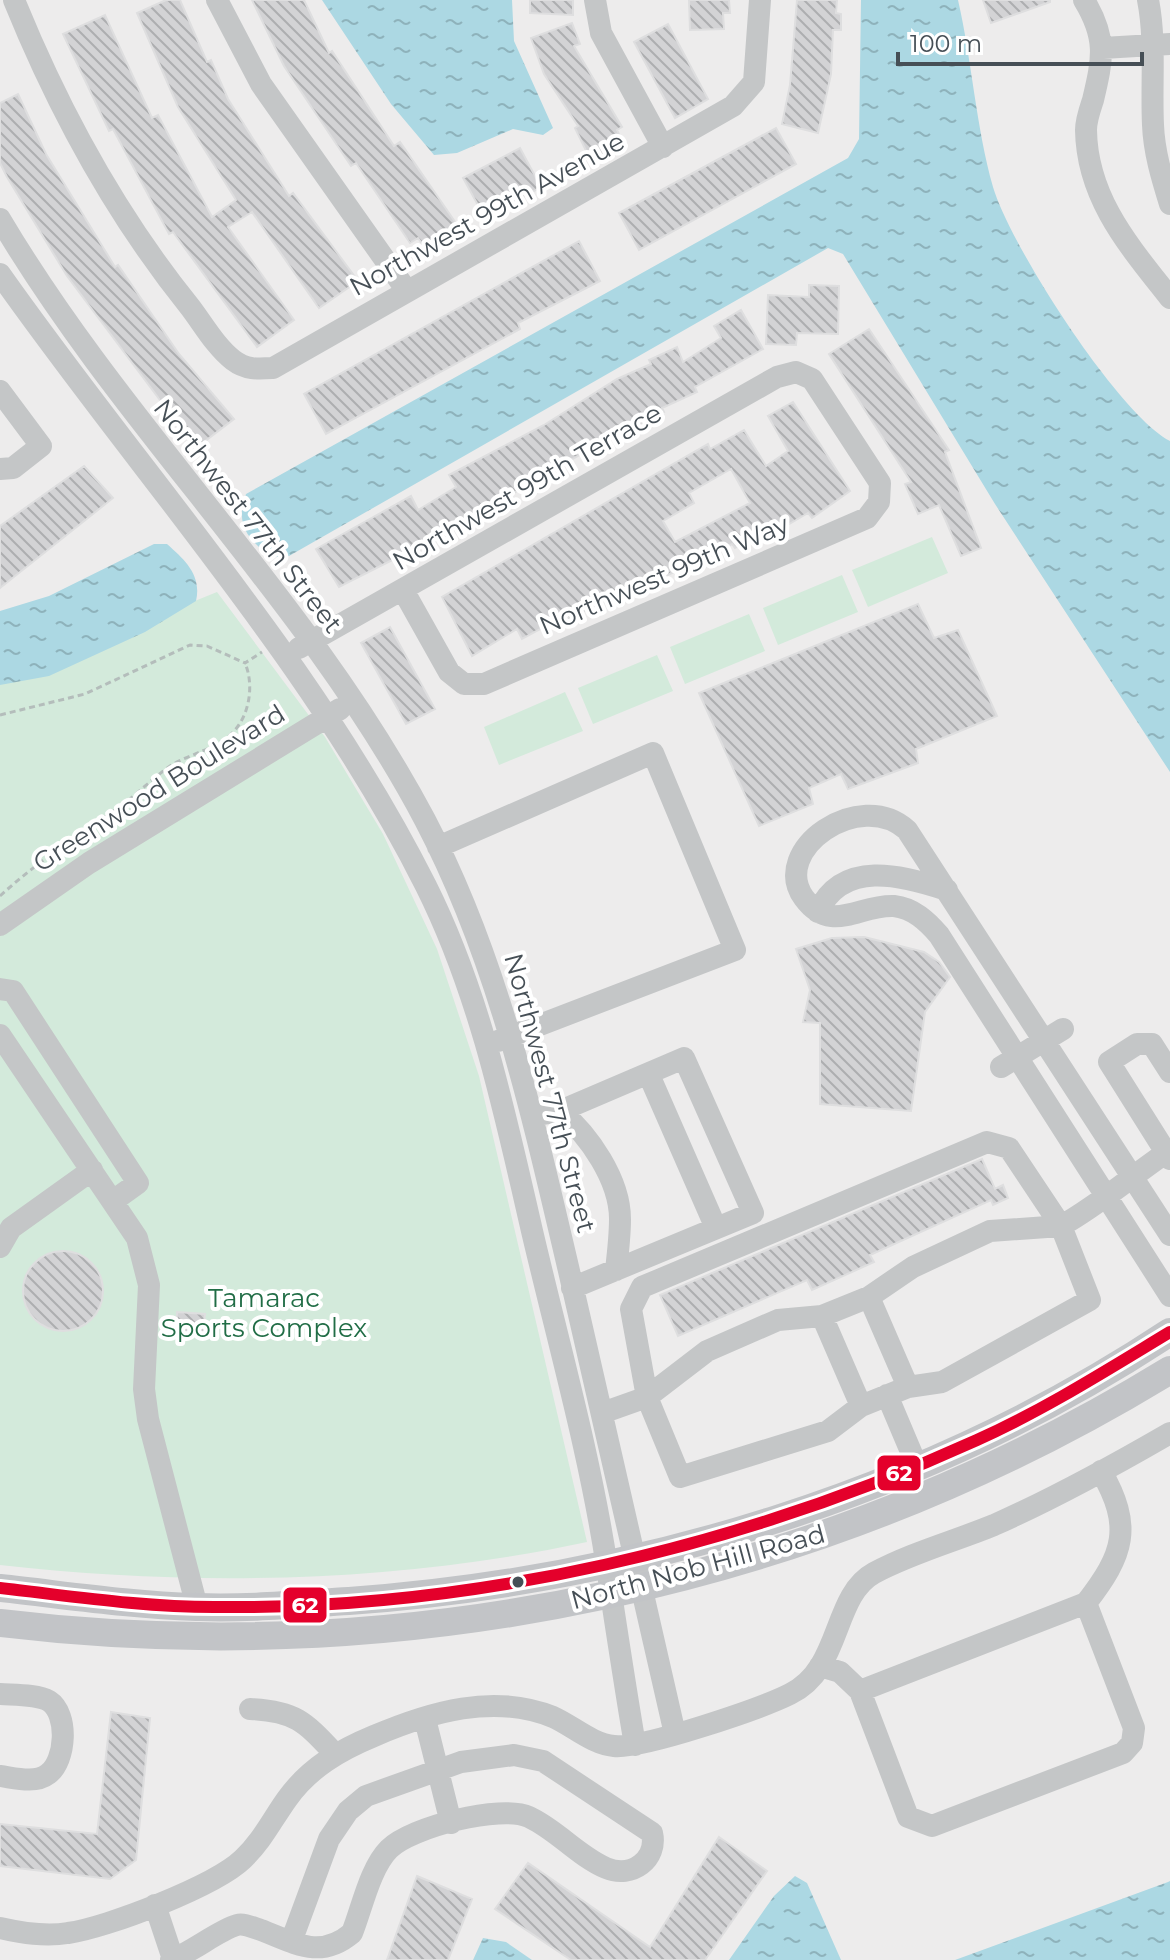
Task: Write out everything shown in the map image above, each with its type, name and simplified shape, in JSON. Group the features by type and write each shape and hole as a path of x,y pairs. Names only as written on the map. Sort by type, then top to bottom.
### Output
{"main road":[{"name":"North Nob Hill Road","path":"0,1588 197,1607 399,1597 637,1560 797,1512 917,1466 1043,1407 1170,1332"},
{"name":"North Nob Hill Road","path":"0,1623 95,1634 198,1638 306,1636 429,1625 610,1597 798,1543 889,1511 1059,1432 1170,1370"}],"street":[{"path":"0,7 15,0"},
{"name":"Northwest 99th Avenue","path":"15,0 59,105 113,202 173,286 232,359 251,370 273,368 663,147 745,95 754,82 760,0"},
{"path":"217,0 261,84 407,291"},
{"path":"595,0 601,33 663,147"},
{"path":"1084,0 1097,22 1103,48 1086,128 1099,197 1117,231 1170,298"},
{"path":"1148,0 1161,44 1159,169 1170,204"},
{"path":"1103,48 1161,44"},
{"name":"Northwest 77th Street","path":"0,219 97,366 311,641 387,754 438,847 481,947 532,1116 675,1734"},
{"name":"Northwest 77th Street","path":"0,274 76,382 287,655 328,716 428,889 456,957 510,1138 607,1566 635,1745"},
{"name":"Northwest 99th Terrace","path":"287,655 777,377 796,372"},
{"name":"Northwest 99th Way","path":"403,590 449,672 464,684 484,684 867,518 879,502 880,483 812,379 796,372"},
{"path":"0,391 41,446 13,468 0,469"},
{"name":"Greenwood Boulevard","path":"0,925 89,863 351,702"},
{"path":"438,847 653,753 735,950 485,1046"},
{"path":"1170,1235 1054,1035 947,890 907,830 894,818 863,814 827,828 810,842 800,859 796,879 802,896 818,912 844,918 895,906 926,920 955,957 1010,1062 1107,1197 1170,1296"},
{"path":"818,912 832,888 851,879 901,876 947,890"},
{"path":"0,989 13,991 138,1183 113,1201"},
{"path":"0,1035 137,1238 145,1261 149,1285 144,1389 148,1419 197,1607"},
{"path":"1010,1062 1054,1035"},
{"path":"602,1413 647,1397 707,1351 778,1320 822,1316 869,1297 913,1267 990,1231 1061,1226 1107,1197 1132,1174 1169,1154 1109,1062 1137,1044 1152,1044 1170,1072"},
{"path":"532,1116 560,1111 684,1058 753,1213 572,1288"},
{"path":"649,1075 716,1228"},
{"path":"560,1111 579,1127 608,1173 620,1216 616,1270"},
{"path":"987,1142 1009,1148 1061,1226 1090,1300 942,1382 897,1391 861,1406 828,1431 680,1477 647,1397 631,1309 642,1287 987,1142"},
{"path":"0,1247 11,1228 92,1170"},
{"path":"869,1297 917,1466"},
{"path":"822,1316 861,1406"},
{"path":"0,1928 37,1935 70,1933 155,1905 213,1879 239,1863 260,1842 288,1797 311,1771 376,1735 460,1708 493,1705 524,1708 554,1718 612,1746 635,1745 792,1693 820,1666 832,1649 852,1598 873,1574 999,1523 1170,1433"},
{"path":"860,1691 1086,1603 1107,1576 1122,1536 1116,1498 1101,1471"},
{"path":"820,1666 840,1672 860,1691 908,1817 932,1826 1123,1753 1132,1743 1134,1728 1086,1603"},
{"path":"0,1694 43,1699 59,1711 63,1723 57,1764 47,1775 33,1780 0,1776"},
{"path":"250,1709 279,1710 298,1717 336,1755"},
{"path":"425,1719 451,1823"},
{"path":"155,1905 172,1960 236,1925 249,1926 291,1942 323,1950 341,1943 352,1933 376,1870 389,1849 406,1838 482,1813 510,1811 549,1829 607,1869 624,1872 642,1865 655,1844 652,1833 543,1761 514,1755 437,1769 366,1796 348,1811 329,1839 291,1942"}],"path":[{"path":"0,715 85,694 190,645 207,646 245,663 250,673 247,712 236,730 224,741 168,768 116,809 75,835 0,896"},
{"path":"245,663 262,652"}],"green space":[{"path":"932,537 948,573 868,607 852,570"},
{"path":"842,575 858,612 778,645 763,608"},
{"name":"Tamarac Sports Complex","path":"217,592 325,737 383,834 437,949 479,1076 587,1542 442,1566 295,1577 147,1576 0,1565 0,680"},
{"path":"749,614 765,651 685,684 670,647"},
{"path":"657,655 673,691 593,724 578,688"},
{"path":"565,692 583,731 499,765 484,727"}],"water":[{"path":"322,0 512,0 514,41 553,128 543,135 513,129 457,153 434,155 391,104"},
{"path":"861,0 958,0 987,164 1003,213 1068,326 1123,398 1148,425 1170,441 1170,772 995,504 843,254 828,248 289,556 271,557 255,544 245,530 242,514 246,494 848,158 859,139"},
{"path":"154,544 167,544 190,569 197,583 196,601 145,632 49,676 0,685 0,611 49,596"},
{"path":"795,1876 807,1883 841,1960 729,1960 774,1896"},
{"path":"1168,1882 1170,1960 955,1960"},
{"path":"483,1938 506,1942 532,1960 473,1960"}],"building":[{"path":"166,0 180,0 207,62 211,60 228,99 289,196 293,193 358,281 319,308 252,212 228,227 294,320 257,347 173,232 169,234 113,129 109,131 63,34 105,15 152,118 158,115 212,217 236,200 178,107 137,13"},
{"path":"252,0 304,0 329,53 332,51 394,146 400,142 462,232 430,255 418,238 410,243 356,163 351,166 284,66"},
{"path":"530,0 573,0 573,15 530,13"},
{"path":"689,0 729,0 730,13 723,13 724,29 690,30"},
{"path":"797,0 837,0 836,13 841,14 841,30 833,30 831,74 818,133 782,124 790,85"},
{"path":"983,0 1050,0 1050,2 991,23"},
{"path":"572,23 580,44 574,46 622,127 617,130 624,145 591,161 575,128 578,126 544,74 531,38"},
{"path":"668,24 708,99 675,118 634,42"},
{"path":"18,94 46,154 115,267 118,265 179,354 234,419 196,448 67,276 7,177 0,163 0,103"},
{"path":"776,128 796,164 639,250 619,213"},
{"path":"520,148 541,187 485,218 463,178"},
{"path":"579,241 600,281 518,323 520,329 326,434 304,394"},
{"path":"809,285 839,286 838,334 797,333 796,345 766,344 768,295 809,297"},
{"path":"741,310 763,349 695,387 697,392 662,408 664,412 604,441 432,540 339,587 316,549 411,496 418,510 456,487 449,475 544,425 617,379 651,364 649,360 677,347 683,362 721,338 714,326"},
{"path":"869,329 949,450 945,452 981,548 961,556 939,505 918,514 905,484 911,482 829,354"},
{"path":"793,402 850,491 812,518 808,513 769,536 766,531 735,548 732,544 616,600 613,596 569,619 566,615 522,639 517,629 472,656 442,597 708,444 710,449 744,430 766,466 788,451 768,416","holes":["731,469 750,503 675,542 663,521 694,503 689,493"]},
{"path":"84,466 113,498 0,588 0,526"},
{"path":"918,604 934,638 958,630 997,716 916,749 918,763 848,789 841,774 809,788 813,804 759,826 699,693"},
{"path":"390,627 435,709 406,724 361,643"},
{"path":"864,937 924,952 939,962 950,977 925,1012 911,1111 820,1104 820,1023 803,1022 810,990 796,949 832,938"},
{"path":"982,1159 995,1189 1003,1185 1008,1198 993,1205 991,1200 870,1255 874,1262 812,1290 807,1280 678,1336 660,1295"},
{"path":"55,1251 71,1251 92,1262 103,1283 103,1299 92,1320 71,1331 55,1331 41,1325 29,1313 23,1299 23,1283 29,1269 41,1257"},
{"path":"177,1312 205,1314 203,1334 176,1333"},
{"path":"111,1712 150,1718 136,1860 110,1879 0,1866 0,1824 97,1834"},
{"path":"719,1837 767,1871 705,1960 571,1960 495,1909 528,1863 650,1947"},
{"path":"417,1876 472,1899 448,1960 387,1960"}],"transit line":[{"name":"62","path":"0,1588 160,1605 312,1605 410,1597 508,1584 605,1565 701,1541 795,1512 887,1478 1027,1416 1170,1332"}]}
